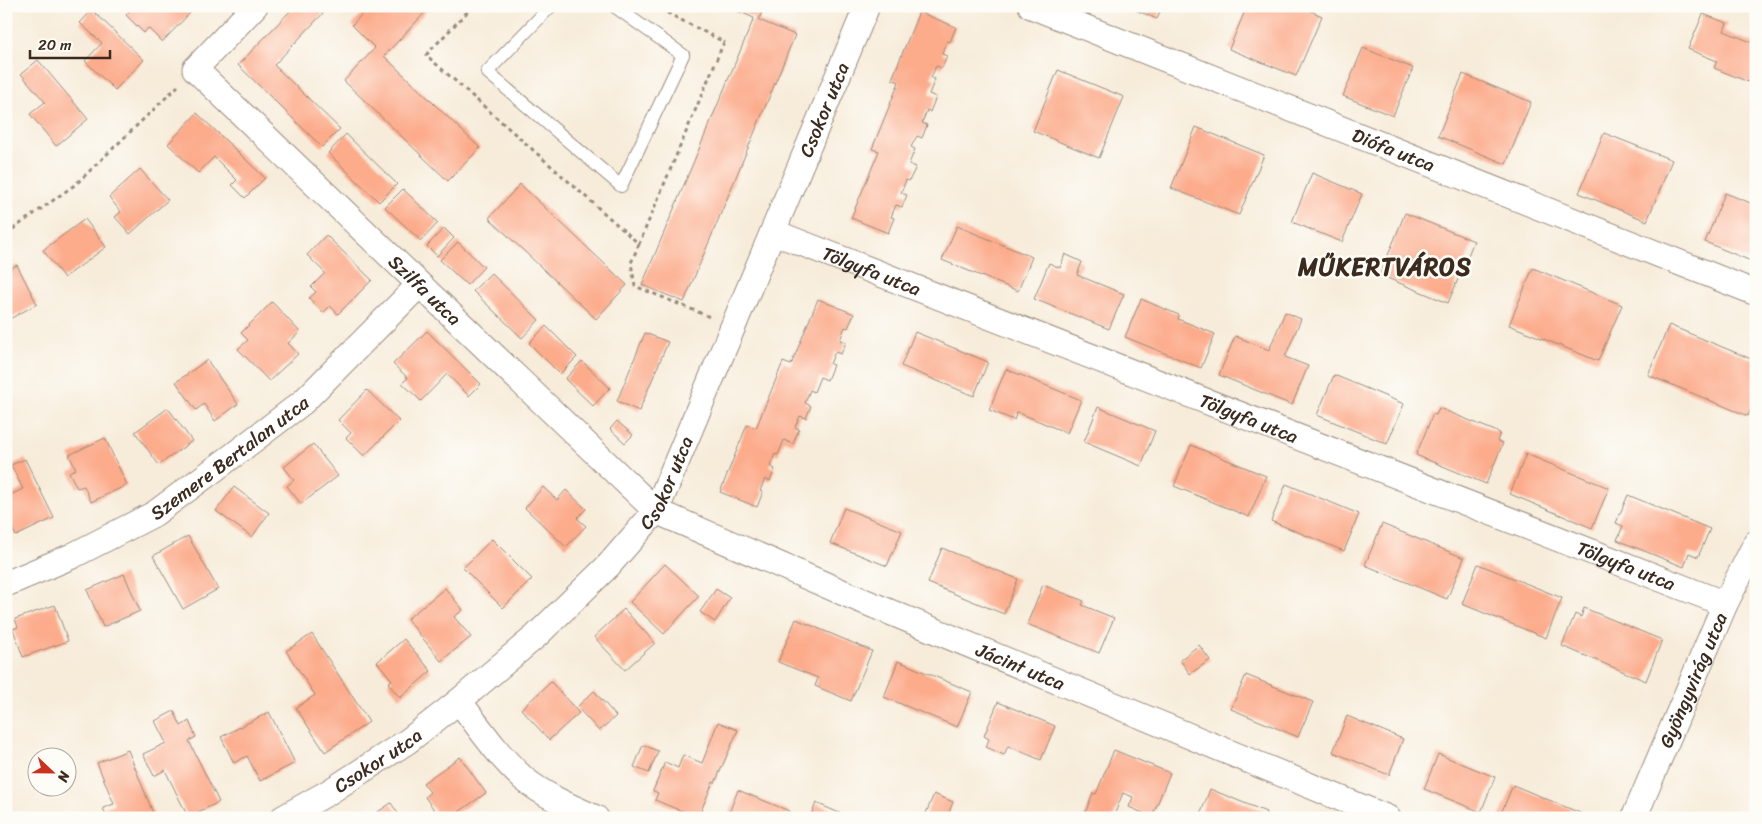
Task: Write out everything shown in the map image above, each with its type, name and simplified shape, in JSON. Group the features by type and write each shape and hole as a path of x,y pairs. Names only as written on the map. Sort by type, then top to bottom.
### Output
{"street":[{"path":"195,69 255,6"},
{"name":"Csokor utca","path":"283,818 329,792 408,741 459,701 536,636 608,566 656,511 867,6"},
{"name":"Diófa utca","path":"1030,6 1756,293"},
{"name":"Szilfa utca","path":"195,69 656,511"},
{"name":"Tölgyfa utca","path":"773,232 1725,604"},
{"name":"Szemere Bertalan utca","path":"6,584 72,556 154,514 303,402 419,285"},
{"name":"Jácint utca","path":"656,511 851,596 1388,818"},
{"name":"Gyöngyvirág utca","path":"1634,818 1725,604 1756,543"},
{"path":"459,701 506,761 525,779 552,797 596,818"}],"lane":[{"path":"551,6 487,72 621,186 683,55 614,6"}],"path":[{"path":"654,6 724,42"},
{"path":"6,234 76,184 195,69"},
{"path":"639,244 631,263 635,286 733,327"}],"building":[{"path":"134,6 187,6 192,11 162,42 148,28 144,33 126,15"},
{"path":"295,6 330,6 274,65 340,129 322,147 238,65"},
{"path":"369,6 431,6 384,56 480,148 448,181 344,81 375,48 352,25"},
{"path":"726,6 764,6 759,20 795,35 684,302 642,285 754,18"},
{"path":"1126,6 1162,6 1157,19"},
{"path":"1247,6 1299,6 1322,16 1296,76 1229,49"},
{"path":"92,10 144,60 115,90 85,61 102,43 80,23"},
{"path":"919,12 956,27 950,42 947,41 942,54 947,56 942,68 936,66 931,78 935,79 929,94 936,97 930,112 927,110 922,123 927,125 922,138 917,136 911,147 915,149 909,164 916,167 909,181 906,180 901,193 907,195 902,207 896,205 891,217 894,218 888,233 851,218 879,151 872,149 899,82 892,79"},
{"path":"1703,14 1727,23 1724,31 1756,44 1756,85 1714,68 1717,61 1688,49"},
{"path":"1363,48 1413,68 1393,116 1343,96"},
{"path":"38,60 88,119 56,146 30,114 45,102 21,74"},
{"path":"1058,70 1124,97 1099,158 1033,131"},
{"path":"1463,74 1531,102 1506,164 1438,136"},
{"path":"197,113 265,178 245,198 232,185 237,180 214,157 198,173 168,144"},
{"path":"1196,127 1264,155 1239,215 1171,188"},
{"path":"1604,133 1672,160 1647,221 1579,193"},
{"path":"346,134 397,184 379,202 328,153"},
{"path":"140,169 168,200 130,234 115,217 121,212 109,197"},
{"path":"1312,173 1362,194 1342,242 1292,222"},
{"path":"520,184 627,285 596,319 489,218"},
{"path":"403,189 438,223 421,241 385,207"},
{"path":"1725,193 1756,205 1756,263 1705,242"},
{"path":"1405,213 1474,241 1448,303 1380,275"},
{"path":"85,219 106,247 64,278 43,250"},
{"path":"957,226 1032,257 1018,291 942,260"},
{"path":"444,228 454,238 437,256 427,246"},
{"path":"326,235 372,280 338,314 330,306 323,313 309,298 316,292 311,287 325,273 307,255"},
{"path":"458,242 484,267 467,285 440,260"},
{"path":"1065,254 1082,262 1077,275 1124,294 1109,329 1034,299 1049,263 1060,268"},
{"path":"17,265 37,304 6,321 6,271"},
{"path":"1533,268 1622,305 1598,361 1509,325"},
{"path":"491,273 539,320 522,338 473,291"},
{"path":"818,299 854,314 848,328 845,327 840,340 846,342 841,354 835,352 830,364 833,365 827,380 820,377 814,392 810,390 805,403 811,406 806,418 800,416 795,427 799,429 793,444 784,440 778,455 775,454 770,466 775,469 770,481 765,479 760,491 763,492 757,507 720,492 747,425 756,428 783,362 791,365"},
{"path":"1141,299 1179,315 1178,319 1215,334 1201,368 1125,337"},
{"path":"272,302 300,332 288,343 298,354 269,381 238,349 248,340 241,333"},
{"path":"1285,312 1301,319 1285,357 1308,366 1292,405 1219,375 1235,336 1269,350"},
{"path":"1669,325 1756,361 1756,397 1748,416 1648,375"},
{"path":"546,326 577,357 560,374 529,343"},
{"path":"427,331 481,384 469,396 447,374 421,401 402,383 408,378 393,364"},
{"path":"915,332 988,362 974,396 901,366"},
{"path":"645,333 668,342 639,411 617,401"},
{"path":"207,360 238,404 215,421 204,404 196,410 176,382"},
{"path":"582,361 610,388 593,406 565,379"},
{"path":"1006,369 1081,400 1067,433 1017,412 1014,420 989,410"},
{"path":"1334,375 1404,404 1387,444 1317,415"},
{"path":"367,390 399,421 364,456 346,438 351,433 338,420"},
{"path":"1098,407 1155,431 1141,466 1084,442"},
{"path":"168,408 192,441 159,465 135,432"},
{"path":"1439,408 1500,433 1497,441 1503,443 1486,484 1416,455 1433,414 1436,415"},
{"path":"617,421 633,435 625,443 610,429"},
{"path":"105,438 127,485 91,502 84,486 77,488 69,472 76,469 69,455"},
{"path":"313,444 338,476 301,504 287,486 294,480 284,467"},
{"path":"1191,445 1266,476 1249,517 1174,486"},
{"path":"1526,454 1609,488 1592,528 1510,494"},
{"path":"25,459 54,518 16,536 6,517 6,497 23,489 11,465"},
{"path":"1286,484 1359,514 1344,551 1271,521"},
{"path":"234,487 269,513 252,537 216,511"},
{"path":"543,487 557,500 566,490 586,509 577,518 586,526 566,547 525,508"},
{"path":"1628,495 1710,529 1698,557 1689,553 1684,567 1617,540 1623,526 1616,523"},
{"path":"844,508 902,531 887,566 830,543"},
{"path":"1382,524 1464,558 1447,599 1365,565"},
{"path":"188,536 218,589 183,609 153,556"},
{"path":"492,539 532,579 503,608 463,568"},
{"path":"942,548 1018,579 1004,614 928,583"},
{"path":"665,564 699,596 664,634 630,602"},
{"path":"1478,564 1562,598 1546,638 1462,604"},
{"path":"124,574 140,611 103,627 87,590"},
{"path":"1043,585 1084,601 1082,605 1114,618 1099,653 1027,624"},
{"path":"445,588 463,610 454,617 471,637 441,661 407,619"},
{"path":"716,589 730,598 715,622 700,612"},
{"path":"55,605 68,641 23,657 13,629 18,627 15,619"},
{"path":"1584,608 1662,640 1646,681 1562,646 1575,614 1581,617"},
{"path":"624,609 655,643 625,670 594,637"},
{"path":"796,619 872,651 851,701 815,686 818,678 778,662"},
{"path":"312,634 369,722 325,752 296,708 315,695 286,651"},
{"path":"404,639 431,671 400,698 388,683 392,680 377,662"},
{"path":"1199,645 1210,660 1190,674 1180,660"},
{"path":"898,661 972,692 957,727 884,697"},
{"path":"1246,675 1313,702 1298,737 1231,709"},
{"path":"551,682 579,713 549,740 521,709"},
{"path":"594,691 616,716 599,731 577,707"},
{"path":"998,702 1055,726 1041,760 1008,746 1004,755 986,747 989,739 984,736"},
{"path":"174,711 181,726 189,721 196,737 189,741 219,802 188,817 165,770 154,776 143,754 166,743 155,721"},
{"path":"269,712 295,763 260,781 247,756 234,763 221,737"},
{"path":"1347,716 1403,739 1389,775 1333,752"},
{"path":"718,722 738,730 698,818 655,800 658,793 653,791 665,762 678,768 683,755 702,763"},
{"path":"643,745 658,751 649,773 634,767"},
{"path":"128,750 155,818 107,818 103,808 114,804 97,763"},
{"path":"1114,750 1170,773 1152,817 1129,807 1133,797 1123,793 1113,818 1083,818 1093,793 1096,794"},
{"path":"1438,754 1495,777 1481,812 1424,789"},
{"path":"460,757 486,793 450,818 440,818 425,797 430,792 423,783"},
{"path":"1513,785 1592,818 1499,818"},
{"path":"1210,789 1266,812 1264,818 1199,818"},
{"path":"738,790 789,811 786,818 727,818"},
{"path":"934,794 953,802 947,818 924,818"},
{"path":"391,803 401,818 369,818"},
{"path":"816,803 851,818 810,818"}],"district":[{"name":"MŰKERTVÁROS","path":"1385,267"}]}
